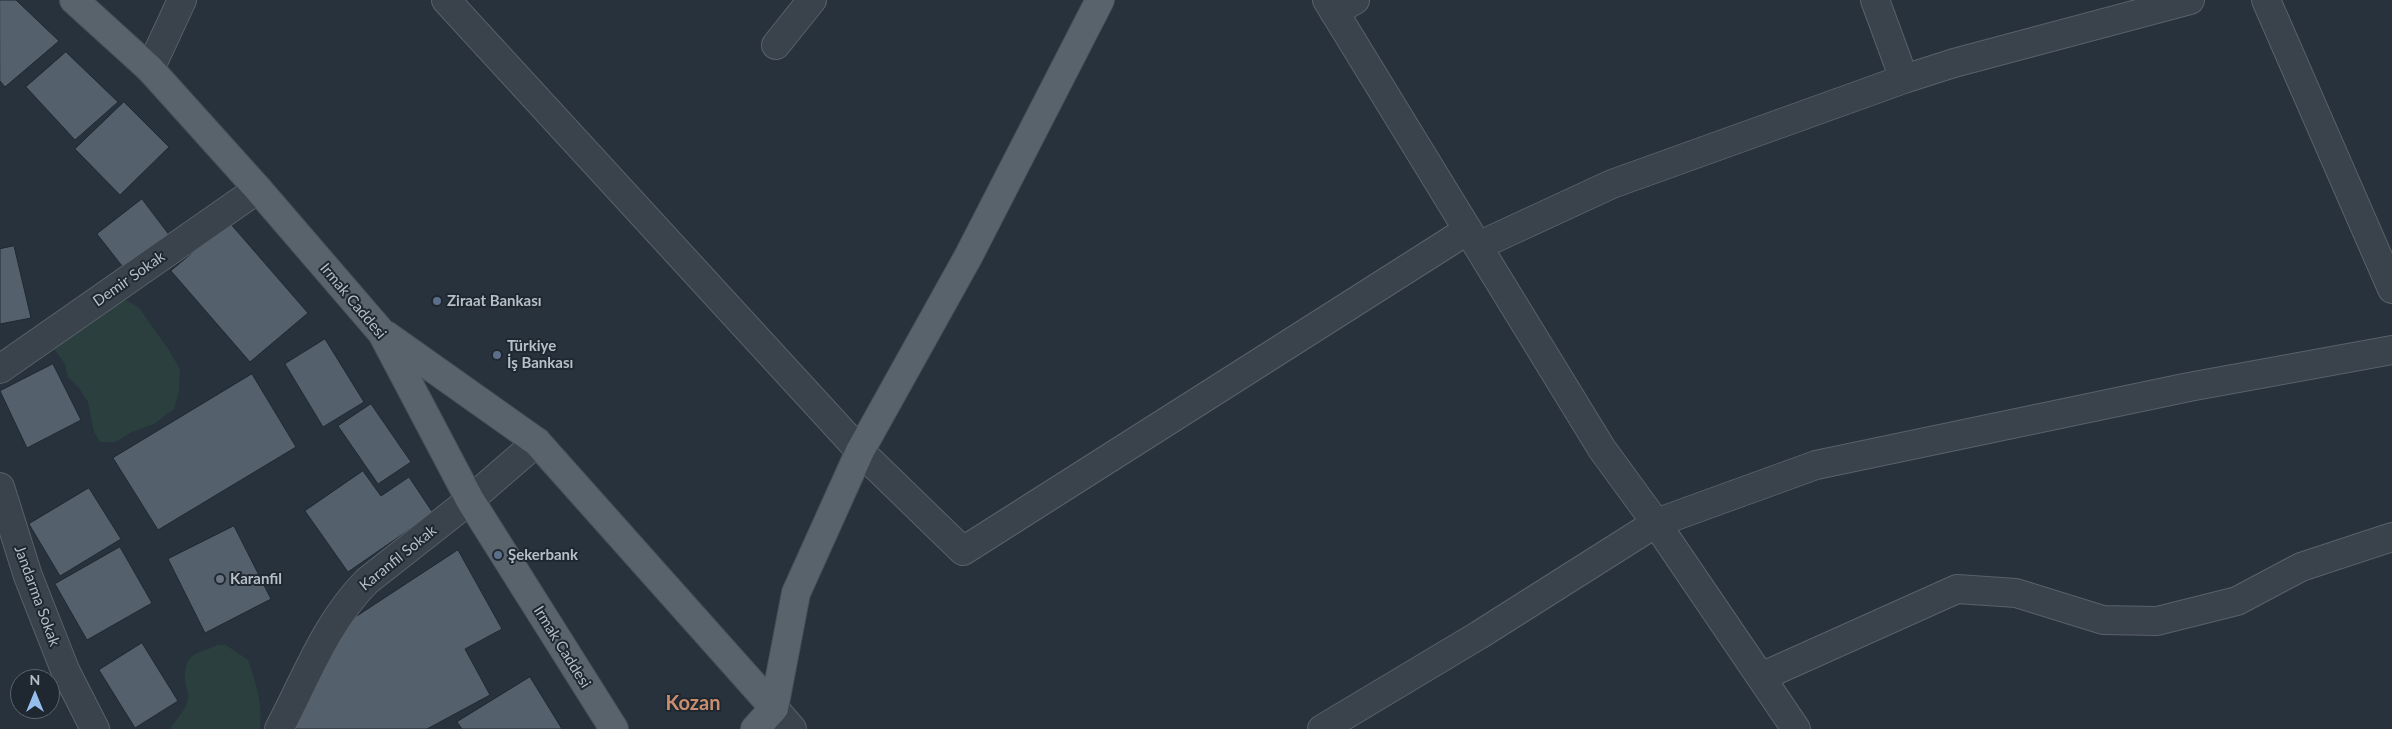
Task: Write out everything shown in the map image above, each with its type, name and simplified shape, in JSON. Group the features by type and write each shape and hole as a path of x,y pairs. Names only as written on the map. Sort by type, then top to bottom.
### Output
{"main road":[{"name":"Irmak Caddesi","path":"74,0 150,69 258,189 382,333 470,500 614,729"},
{"path":"755,729 774,708 796,594 860,451 968,257 1100,0"},
{"path":"382,333 537,442 774,708"}],"street":[{"path":"150,69 182,0"},
{"path":"446,0 860,451 963,551 1474,238 1612,184 1904,79 1954,63 2190,0"},
{"path":"776,45 812,0"},
{"path":"1876,0 1904,79"},
{"path":"2266,0 2392,289"},
{"path":"1339,4 1474,238 1602,449 1656,523 1796,729"},
{"name":"Demir Sokak","path":"0,369 258,189"},
{"path":"1322,729 1480,635 1656,523 1816,465 2189,387 2392,350"},
{"name":"Karanfil Sokak","path":"279,729 330,628 352,596 367,581 470,500 537,442"},
{"name":"Jandarma Sokak","path":"0,487 28,576 58,653 95,729"},
{"path":"1761,677 1957,589 2016,593 2103,620 2157,621 2237,601 2301,566 2392,537"},
{"path":"774,708 792,729"}],"green space":[{"path":"125,299 139,308 169,350 180,369 179,391 174,409 154,424 132,432 115,442 100,442 94,432 88,402 79,388 68,377 65,364 54,349 113,301"},
{"path":"218,645 226,645 248,660 254,677 261,711 260,729 170,729 188,699 185,671 189,659 193,655"}],"building":[{"path":"0,0 16,0 59,41 5,87 0,81"},
{"path":"66,52 118,102 75,140 26,87"},
{"path":"124,102 169,147 120,195 75,149"},
{"path":"142,199 170,236 126,271 97,234"},
{"path":"229,222 308,313 250,362 171,271"},
{"path":"14,246 31,318 0,324 0,249"},
{"path":"325,339 364,402 323,427 285,364"},
{"path":"53,364 81,420 27,448 0,391"},
{"path":"252,374 296,447 158,530 113,458"},
{"path":"371,404 411,462 378,484 338,426"},
{"path":"363,471 381,496 409,477 433,513 348,572 305,511"},
{"path":"89,488 121,539 60,576 29,524"},
{"name":"Karanfil","path":"234,526 271,599 205,633 168,559"},
{"path":"120,547 152,603 87,640 55,584"},
{"path":"458,550 502,629 465,649 490,695 427,729 293,729 348,622"},
{"path":"142,643 178,701 135,728 99,670"},
{"path":"530,677 562,729 462,729 457,722"}],"place":[{"name":"Ziraat Bankası","path":"437,301"},
{"name":"Türkiye İş Bankası","path":"497,355"},
{"name":"Şekerbank","path":"498,555"},
{"name":"Karanfil","path":"220,579"}],"district":[{"name":"Kozan","path":"693,704"}]}
